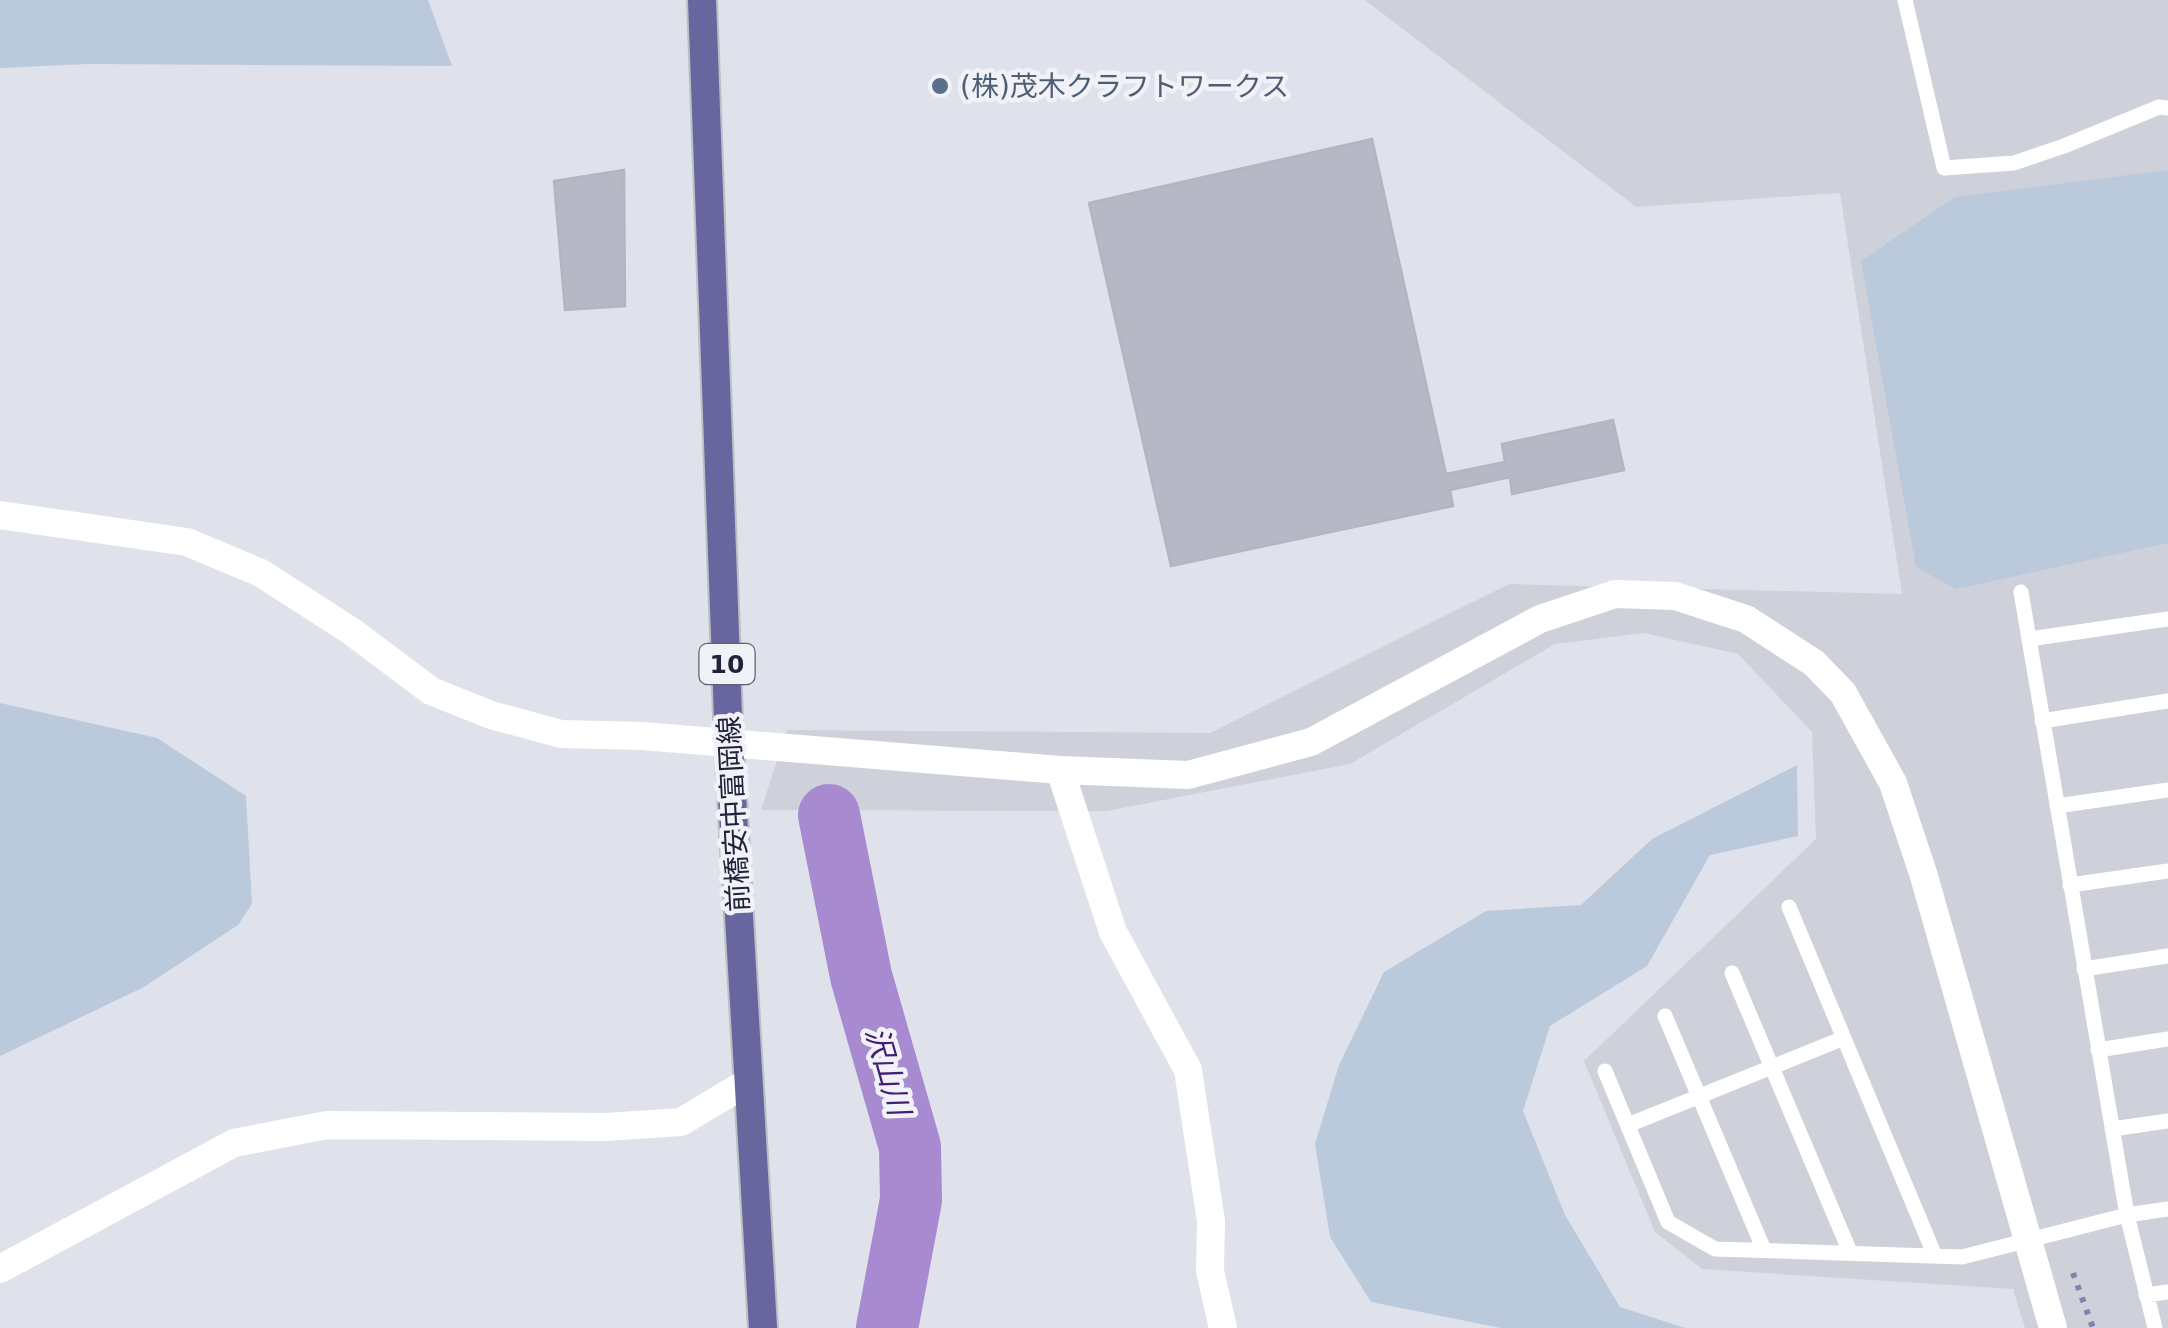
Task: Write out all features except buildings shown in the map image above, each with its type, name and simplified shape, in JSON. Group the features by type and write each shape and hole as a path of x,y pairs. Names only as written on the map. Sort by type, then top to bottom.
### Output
{"main road":[{"name":"前橋安中富岡線","path":"702,0 729,746 763,1328"}],"street":[{"path":"0,516 154,536 202,548 261,572 432,691 491,715 560,734 642,736 1060,770 1188,775 1312,742 1525,626 1615,594 1675,596 1746,619 1814,663 1843,693 1893,783 1923,873 2054,1328"},
{"path":"1060,770 1113,932 1188,1070 1212,1221 1210,1271 1223,1328"},
{"path":"0,1269 234,1143 326,1125 606,1127 681,1122 748,1082"}],"lane":[{"path":"1905,0 1944,168 2014,163 2159,107 2168,108"},
{"path":"2020,592 2127,1215 2155,1328"},
{"path":"2029,639 2168,618"},
{"path":"2042,720 2168,700"},
{"path":"2057,806 2168,790"},
{"path":"2070,885 2168,871"},
{"path":"1789,907 1936,1256"},
{"path":"2084,969 2168,956"},
{"path":"1732,973 1850,1252"},
{"path":"1665,1016 1764,1250"},
{"path":"1628,1125 1844,1038"},
{"path":"2098,1050 2168,1039"},
{"path":"1605,1071 1668,1222 1715,1249 1962,1257 2127,1215 2168,1209"},
{"path":"2112,1129 2168,1121"},
{"path":"2146,1295 2168,1292"}],"path":[{"path":"2058,1232 2093,1328"}],"shaded area":[{"path":"0,0 428,0 452,66 88,64 0,68"},
{"path":"1365,0 2168,0 2168,1328 2025,1328 2013,1289 1702,1269 1655,1232 1584,1061 1816,839 1812,732 1738,654 1644,633 1555,644 1350,764 1107,811 761,810 787,730 1210,733 1509,584 1902,594 1840,193 1636,207"},
{"path":"2168,170 2168,543 1956,589 1916,567 1861,261 1955,197"},
{"path":"0,703 157,738 246,796 252,904 238,925 144,987 0,1056"},
{"path":"1797,765 1798,836 1710,855 1647,966 1550,1026 1523,1111 1565,1215 1620,1307 1685,1328 1501,1328 1371,1302 1330,1237 1315,1144 1339,1065 1384,972 1486,911 1581,905 1652,839"}],"waterway":[{"name":"沢山川","path":"829,815 861,976 910,1147 911,1200 887,1328"}],"place":[{"name":"(株)茂木クラフトワークス","path":"940,86"}]}
